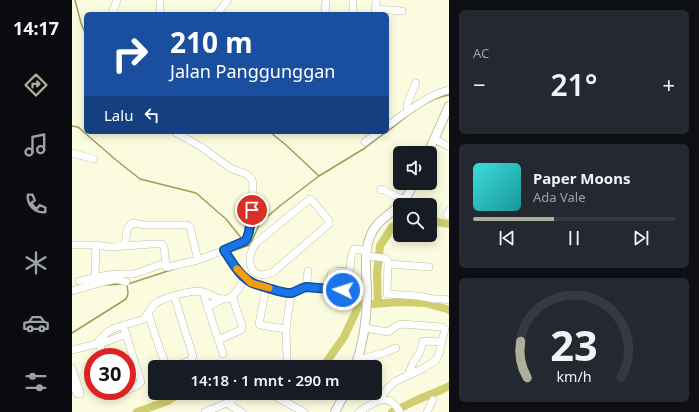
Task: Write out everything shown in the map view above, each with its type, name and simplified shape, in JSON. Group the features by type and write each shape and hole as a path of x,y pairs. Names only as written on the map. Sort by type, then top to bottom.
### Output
{"main road":[{"path":"432,146 449,106"},
{"path":"357,360 365,324 370,236 376,225 393,210"},
{"path":"335,412 341,400"}],"street":[{"path":"113,12 117,0"},
{"path":"160,0 160,12"},
{"path":"219,12 228,0"},
{"path":"325,12 326,0"},
{"path":"353,0 353,12"},
{"path":"376,0 375,12 402,11"},
{"path":"408,111 407,104 416,83"},
{"path":"389,125 433,96 442,91 449,90"},
{"path":"72,245 96,245 111,248 162,244 164,247 166,267 170,267 225,252 245,241 248,236 252,210 251,178 246,174 230,168 203,148 178,134"},
{"path":"365,142 375,134"},
{"path":"435,139 449,146"},
{"path":"72,153 94,159"},
{"path":"381,190 382,189 400,198"},
{"path":"308,200 312,200 329,221 329,225 270,274 260,275 253,271 250,265 250,259 256,243 308,200"},
{"path":"125,246 127,229 132,223 146,225 188,225 190,227 198,260"},
{"path":"94,276 96,245"},
{"path":"330,289 332,273 336,271 350,271 354,249 386,261 428,267"},
{"path":"225,252 240,272 251,283 287,293 291,293 306,287 367,293"},
{"path":"386,261 387,294 449,300"},
{"path":"76,279 116,274 132,275 165,263"},
{"path":"207,306 232,296 253,271"},
{"path":"306,287 308,271"},
{"path":"255,284 260,275"},
{"path":"72,291 114,280 126,282"},
{"path":"266,287 259,324 286,329"},
{"path":"98,343 106,332 144,319 156,303 174,296 192,291 203,292 223,299"},
{"path":"203,292 223,354"},
{"path":"287,358 286,329 291,293"},
{"path":"174,296 193,356 191,360"},
{"path":"218,340 241,330 242,328 232,296"},
{"path":"148,313 164,360"},
{"path":"365,324 386,332 401,324 442,327 445,331 436,360 424,368 392,384 382,395"},
{"path":"123,325 131,348"},
{"path":"72,350 127,334"},
{"path":"408,375 420,352 423,341 442,342"},
{"path":"98,343 100,348"},
{"path":"366,360 396,348"},
{"path":"136,365 141,382 136,386"},
{"path":"72,368 75,386"},
{"path":"205,412 230,400"},
{"path":"282,400 304,412"},
{"path":"359,412 378,400"},
{"path":"382,400 386,400 394,404 400,412"},
{"path":"427,412 433,400"},
{"path":"227,402 242,412"}],"waterway":[{"path":"75,0 84,30"},
{"path":"389,130 432,100 449,95"},
{"path":"72,126 78,127 84,132"},
{"path":"86,134 140,179 196,193 226,219 242,239"},
{"path":"272,134 319,176"},
{"path":"250,245 260,223 281,205 319,176 365,148 383,134"},
{"path":"437,222 449,224"},
{"path":"378,303 377,274 380,246 393,227"},
{"path":"235,250 250,245"},
{"path":"128,284 174,269"},
{"path":"106,285 122,284"},
{"path":"72,333 126,299 128,294 127,284"},
{"path":"328,360 344,337 359,305 400,302 425,303 449,310"},
{"path":"392,412 449,386"},
{"path":"137,412 170,400"}],"slow traffic":[{"path":"237,269 251,283 269,288"}],"route":[{"path":"252,210 249,232 245,241 224,250 245,278 251,283 287,293 291,293 306,287 343,290"}]}
